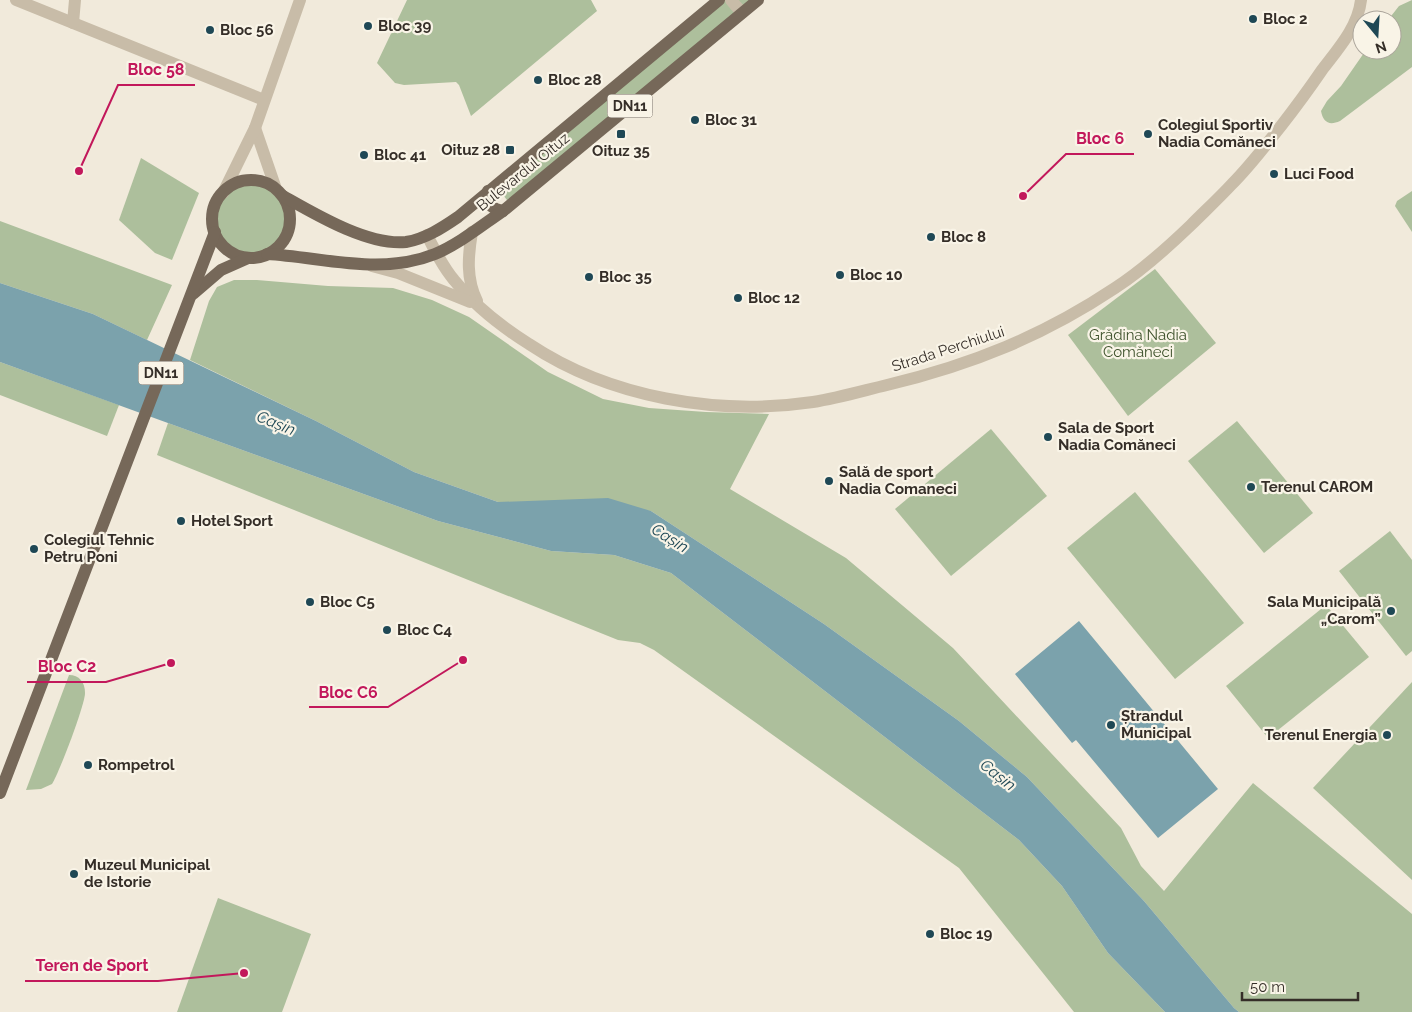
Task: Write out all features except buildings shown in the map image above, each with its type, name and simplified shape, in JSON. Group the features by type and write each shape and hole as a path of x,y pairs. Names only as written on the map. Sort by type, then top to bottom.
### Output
{"main road":[{"name":"Bulevardul Oituz","path":"280,193 327,220 368,236 405,242 427,235 458,217 719,0"},
{"name":"Bulevardul Oituz","path":"267,254 368,265 407,262 436,253 503,211 758,0"},
{"name":"DN11","path":"0,793 215,232 213,211 217,201 230,186 249,180 259,181 280,193"},
{"path":"488,191 490,205 496,210 503,211"},
{"path":"267,254 276,249 282,242 290,224 288,205 280,193"},
{"path":"215,232 224,247 240,256 248,258"},
{"name":"DN11","path":"190,297 221,270 248,258 267,254"}],"street":[{"path":"16,0 264,100"},
{"path":"73,23 74,0"},
{"path":"223,193 255,128 300,0"},
{"path":"731,0 742,13"},
{"name":"Strada Perchiului","path":"427,235 455,282 508,329 556,361 597,380 648,394 705,404 764,406 813,402 925,376 1015,344 1116,288 1157,257 1233,183 1283,123 1346,38 1357,15 1361,0"},
{"path":"255,128 280,193"},
{"name":"Strada Perchiului","path":"472,232 469,278 480,305"},
{"name":"Strada Perchiului","path":"368,265 419,281 480,305"}],"green space":[{"path":"407,0 591,0 597,11 471,116 459,85 456,82 404,85 395,83 377,63"},
{"path":"719,0 758,0 511,205 495,185"},
{"path":"1412,0 1412,67 1340,121 1327,122 1323,118 1321,111 1359,60 1402,60 1402,10 1396,10 1399,6"},
{"path":"141,158 199,193 172,260 155,253 119,220"},
{"path":"259,181 272,187 283,198 289,211 287,234 272,251 259,257 243,257 230,251 215,234 213,211 219,198 236,183"},
{"path":"1412,191 1412,232 1395,206 1397,201"},
{"path":"0,221 172,285 147,340 93,314 0,283"},
{"name":"Grădina Nadia Comăneci","path":"1155,269 1216,343 1128,416 1068,335"},
{"path":"234,280 393,288 432,300 469,317 548,372 603,399 649,408 769,414 730,489 846,558 953,648 1121,828 1141,866 1164,891 1253,783 1412,914 1412,1012 1239,1012 1144,901 1027,777 959,721 824,624 651,511 498,502 414,472 316,421 190,360 209,301 217,287"},
{"path":"0,362 119,405 107,436 0,395"},
{"name":"Terenul CAROM","path":"1237,421 1313,513 1264,553 1188,461"},
{"path":"168,423 438,521 551,551 614,555 671,573 1019,840 1062,886 1108,953 1165,1012 1074,1012 959,868 654,650 640,643 618,640 157,455"},
{"path":"991,429 1047,496 951,576 895,509"},
{"path":"1135,492 1244,623 1175,679 1067,548"},
{"name":"Sala Municipală „Carom”","path":"1390,531 1412,560 1412,651 1406,656 1339,571"},
{"path":"1326,605 1369,657 1268,738 1226,686"},
{"path":"69,675 76,676 81,680 85,693 71,739 52,784 41,789 26,790"},
{"name":"Terenul Energia","path":"1412,682 1412,880 1313,788"},
{"path":"218,898 311,934 282,1012 177,1012"}],"water":[{"name":"Cașin","path":"0,283 93,314 316,421 414,472 498,502 608,498 651,511 824,624 959,721 1027,777 1144,901 1239,1012 1165,1012 1108,953 1062,886 1019,840 671,573 614,555 551,551 438,521 0,362"},
{"name":"Ștrandul Municipal","path":"1079,621 1218,789 1158,838 1076,740 1072,743 1015,674"}],"place":[{"name":"Bloc 2","path":"1253,19"},
{"name":"Bloc 39","path":"368,26"},
{"name":"Bloc 56","path":"210,30"},
{"name":"Bloc 28","path":"538,80"},
{"name":"Bloc 31","path":"695,120"},
{"name":"Oituz 35","path":"621,134"},
{"name":"Colegiul Sportiv Nadia Comăneci","path":"1148,134"},
{"name":"Oituz 28","path":"510,150"},
{"name":"Bloc 41","path":"364,155"},
{"name":"Bloc 58","path":"79,171"},
{"name":"Luci Food","path":"1274,174"},
{"name":"Bloc 6","path":"1023,196"},
{"name":"Bloc 8","path":"931,237"},
{"name":"Bloc 10","path":"840,275"},
{"name":"Bloc 35","path":"589,277"},
{"name":"Bloc 12","path":"738,298"},
{"name":"Sala de Sport Nadia Comăneci","path":"1048,437"},
{"name":"Sală de sport Nadia Comaneci","path":"829,481"},
{"name":"Terenul CAROM","path":"1251,487"},
{"name":"Hotel Sport","path":"181,521"},
{"name":"Colegiul Tehnic Petru Poni","path":"34,549"},
{"name":"Bloc C5","path":"310,602"},
{"name":"Sala Municipală „Carom”","path":"1391,611"},
{"name":"Bloc C4","path":"387,630"},
{"name":"Bloc C6","path":"463,660"},
{"name":"Bloc C2","path":"171,663"},
{"name":"Ștrandul Municipal","path":"1111,725"},
{"name":"Terenul Energia","path":"1387,735"},
{"name":"Rompetrol","path":"88,765"},
{"name":"Muzeul Municipal de Istorie","path":"74,874"},
{"name":"Bloc 19","path":"930,934"},
{"name":"Teren de Sport","path":"244,973"}]}
